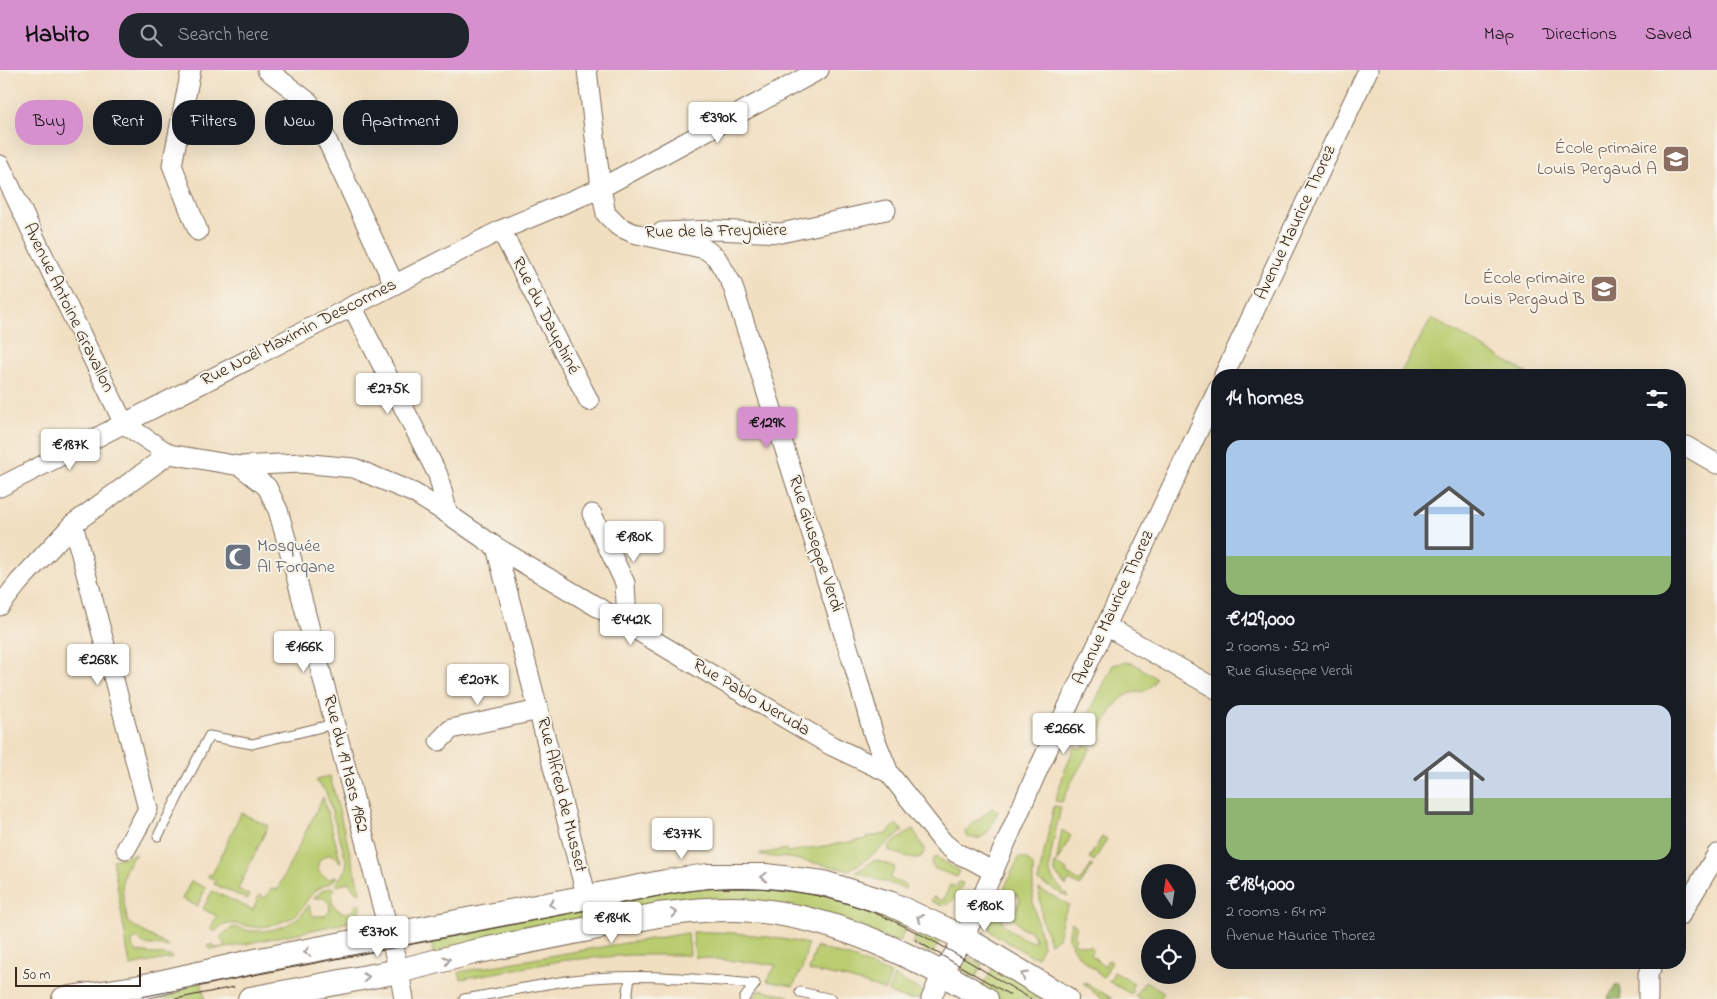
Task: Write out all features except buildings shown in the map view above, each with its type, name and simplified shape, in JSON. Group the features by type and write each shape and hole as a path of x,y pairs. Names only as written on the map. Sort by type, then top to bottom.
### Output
{"street":[{"path":"191,70 172,165 198,231"},
{"path":"267,70 309,102 394,284"},
{"name":"Rue Giuseppe Verdi","path":"587,70 601,188 606,214 618,226 633,234 704,249 716,257 732,284 854,666 874,736 889,774"},
{"name":"Rue Noël Maximin Descormes","path":"0,487 501,230 601,188 793,77 819,70"},
{"name":"Avenue Maurice Thorez","path":"1227,369 1368,70"},
{"name":"Avenue Antoine Gravallon","path":"2,176 124,424"},
{"name":"Rue de la Freydière","path":"633,234 715,230 781,234 886,210"},
{"name":"Rue du Dauphiné","path":"501,230 589,402"},
{"path":"352,306 438,475 448,514"},
{"name":"Avenue Maurice Thorez","path":"931,999 942,973 964,938 1036,774 1211,404"},
{"path":"0,606 19,582 73,524 169,454 124,424"},
{"path":"1686,446 1717,464"},
{"name":"Rue du 19 Mars 1962","path":"169,454 240,466 267,488 278,510 399,971 404,999"},
{"name":"Rue Pablo Neruda","path":"240,466 301,463 354,468 414,493 496,547 832,746 889,774 943,842 956,853 970,858 994,872"},
{"path":"592,514 625,584 627,624"},
{"path":"73,524 148,809 126,849"},
{"name":"Rue Alfred de Musset","path":"496,547 587,898"},
{"path":"1106,626 1211,686"},
{"path":"439,741 451,728 539,710"},
{"path":"1686,906 1717,854"},
{"path":"64,999 141,987 206,971 389,935 666,882 708,876 766,876 823,884 891,904 964,938 1066,999"},
{"path":"250,999 399,971 474,952 689,910 752,910 792,916 828,925 882,943 942,973 986,999"},
{"path":"1648,999 1648,974 1650,969"}],"lane":[{"path":"158,836 209,736 252,744 334,724"},
{"path":"464,999 574,980 630,977 695,978 755,984 744,999"},
{"path":"627,999 630,977"},
{"path":"800,992 832,999"}],"green space":[{"path":"1432,318 1520,369 1402,369"},
{"path":"1124,662 1133,663 1156,678 1148,689 1126,695 1117,703 1098,736 1082,728 1113,665"},
{"path":"1084,744 1091,748 1062,802 1055,801 1074,747 1080,748"},
{"path":"330,776 360,892 357,893 348,882 337,886 335,884 344,873 347,863 326,792 316,781"},
{"path":"323,797 341,862 330,855 325,856 318,864 318,870 322,875 330,879 335,876 337,877 314,892 300,911 289,919 263,927 229,924 224,925 215,932 210,929 217,916 203,909 212,891 253,910 259,895 266,898 271,888 277,890"},
{"path":"1054,806 1061,807 1051,853 1050,870 1053,880 1068,897 1038,881"},
{"path":"992,808 998,811 987,833 979,838 966,836 965,831"},
{"path":"241,813 268,826 238,889 249,895 247,899 214,884 216,880 208,877 209,874 212,875"},
{"path":"896,824 903,831 863,862 848,870 790,858 760,856 760,854 786,849 787,852 867,839 867,837 887,834"},
{"path":"913,829 925,850 921,857 914,859 889,851 889,846"},
{"path":"1062,830 1071,836 1056,864"},
{"path":"1102,837 1107,839 1094,861 1089,858"},
{"path":"136,854 129,862 123,878 122,887 128,923 170,947 144,944 138,938 132,941 132,947 137,952 171,956 172,958 130,966 113,860"},
{"path":"936,857 960,871 957,877 935,869 932,866 932,860"},
{"path":"1019,857 1027,859 1033,866 1033,904 1043,946 1037,957 1034,955 1033,957 992,933 988,926","holes":["1016,893 1020,899 1012,917 1021,928 1031,932 1035,942 1018,935 1003,923 1002,920 1009,910"]},
{"path":"875,860 895,867 890,879 906,885 905,889 856,872"},
{"path":"1054,864 1067,870 1066,873 1080,882 1093,865 1080,886 1069,880 1066,886 1055,873"},
{"path":"191,881 206,888 197,906 182,899"},
{"path":"779,882 911,919 899,942 764,904 434,957 429,932 672,886"},
{"path":"958,882 963,883 957,896 949,904 940,905 931,901 933,897 943,901 950,885 956,887"},
{"path":"332,887 334,889 332,901 338,910 348,912 353,910 357,904 361,904 358,913 350,922 221,949 209,949 207,946 213,944 214,948 223,947 224,943 220,938 232,928 237,927 251,931 260,931 284,926 299,917 309,904 311,913 314,916 324,916 330,910 329,903 324,898 313,898 322,891"},
{"path":"1039,889 1069,905 1063,917 1058,938 1050,943 1042,920"},
{"path":"1072,922 1077,927 1073,935 1076,938 1074,942 1088,947 1089,945 1093,948 1091,954 1104,967 1108,960 1112,962 1104,976 1102,977 1083,960 1070,943 1069,930"},
{"path":"919,929 940,941 932,954 912,943"},
{"path":"693,932 751,935 808,944 802,969 793,986 767,981 776,965 695,957"},
{"path":"688,933 690,955 630,955 566,960 461,979 459,972 595,948"},
{"path":"816,947 850,957 891,974 885,991 828,974 809,971"},
{"path":"968,957 982,965 975,978 960,970"},
{"path":"995,965 1052,999 998,999 981,989"},
{"path":"1114,972 1134,983 1131,988 1133,990 1131,994 1108,981 1111,980"},
{"path":"200,976 205,999 91,999"},
{"path":"894,976 924,992 921,999 904,999 888,992"},
{"path":"1084,982 1113,999 1102,999"},
{"path":"1143,984 1150,984 1164,992 1160,999 1140,999 1135,996"},
{"path":"1616,985 1619,985 1621,999 1607,999"},
{"path":"760,990 789,996 788,999 754,999"}],"tram line":[{"path":"131,999 654,897 694,890 733,888 784,890 809,894 859,907 883,916 922,935 1031,999"},
{"path":"915,940 1010,995"},
{"path":"175,999 234,987"}],"place":[{"name":"École primaire Louis Pergaud A","path":"1676,159"},
{"name":"École primaire Louis Pergaud B","path":"1604,289"},
{"name":"Mosquée Al Forqane","path":"238,557"}]}
